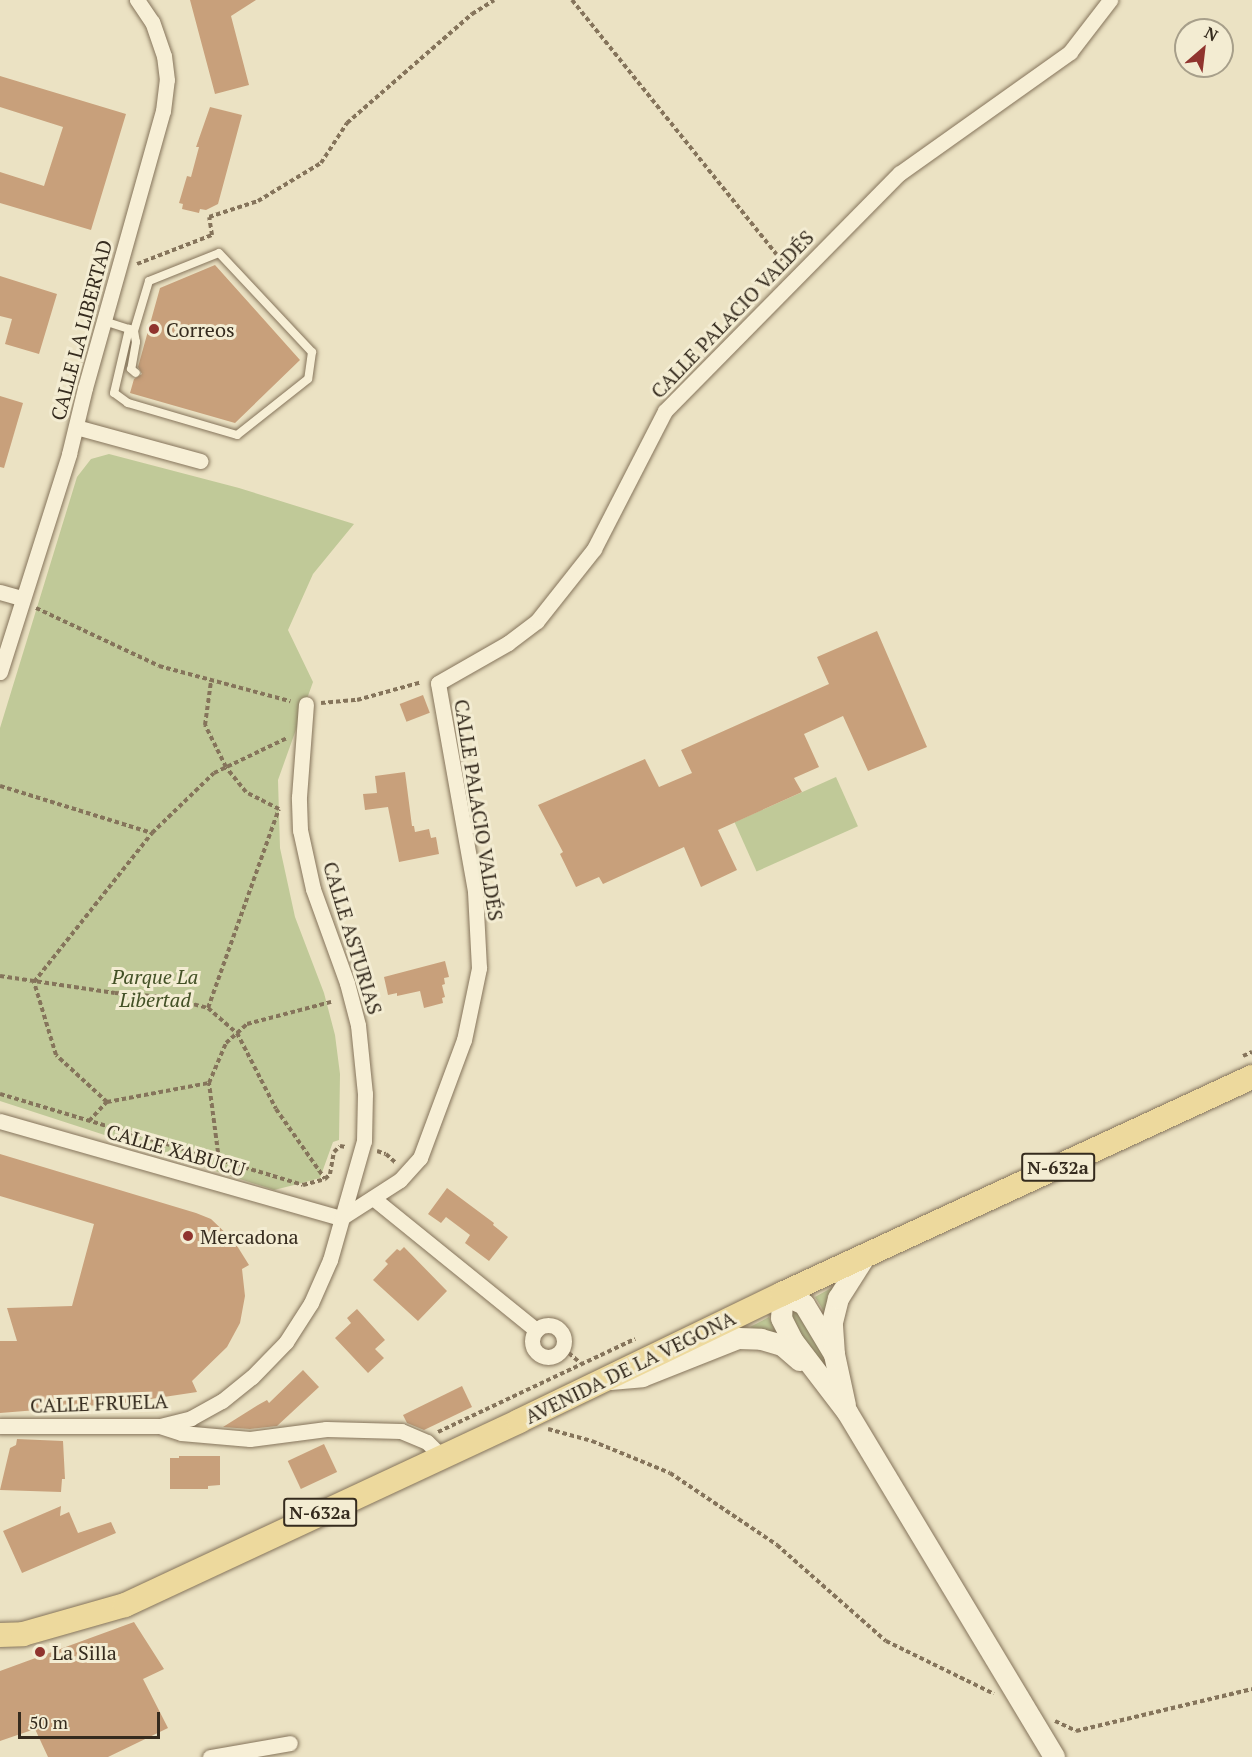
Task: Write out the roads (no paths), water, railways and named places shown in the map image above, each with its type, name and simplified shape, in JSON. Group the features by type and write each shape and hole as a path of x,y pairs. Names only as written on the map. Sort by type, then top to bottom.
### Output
{"main road":[{"name":"AVENIDA DE LA VEGONA","path":"12,1635 124,1605 441,1455 519,1421 782,1294 1252,1077"}],"street":[{"name":"CALLE LA LIBERTAD","path":"0,672 21,598 76,427 163,111 166,80 164,56 152,22 138,0"},
{"name":"CALLE PALACIO VALDÉS","path":"341,1218 406,1173 420,1158 464,1040 479,968 475,891 438,683 508,643 537,621 594,549 665,411 900,173 1070,52 1110,0"},
{"path":"76,427 200,460"},
{"path":"0,592 21,598"},
{"name":"CALLE ASTURIAS","path":"306,704 302,732 300,830 313,889 347,983 358,1026 365,1094 362,1149 341,1218"},
{"name":"CALLE XABUCU","path":"0,1121 341,1218"},
{"path":"373,1198 536,1330"},
{"name":"CALLE FRUELA","path":"0,1426 160,1426 191,1418 222,1401 252,1377 286,1342 316,1292 330,1260 341,1218"},
{"path":"847,1412 834,1354 832,1322 838,1298 864,1257"},
{"path":"834,1354 804,1304 782,1294 781,1318 792,1340 847,1412 1054,1757"},
{"path":"606,1379 642,1376 738,1338 782,1345 818,1376"},
{"path":"160,1426 181,1433 250,1439 326,1429 401,1431 427,1442 441,1455"},
{"path":"0,1645 12,1635"},
{"path":"210,1757 290,1743"}],"lane":[{"path":"132,330 114,393 128,403 237,435 308,379 312,352 219,253 149,281 132,330 136,342 131,369 136,373"},
{"path":"104,321 132,330"}],"place":[{"name":"Correos","path":"154,329"},
{"name":"Mercadona","path":"188,1236"},
{"name":"La Silla","path":"40,1652"}],"park label":[{"name":"Parque La Libertad","path":"155,988"}]}
